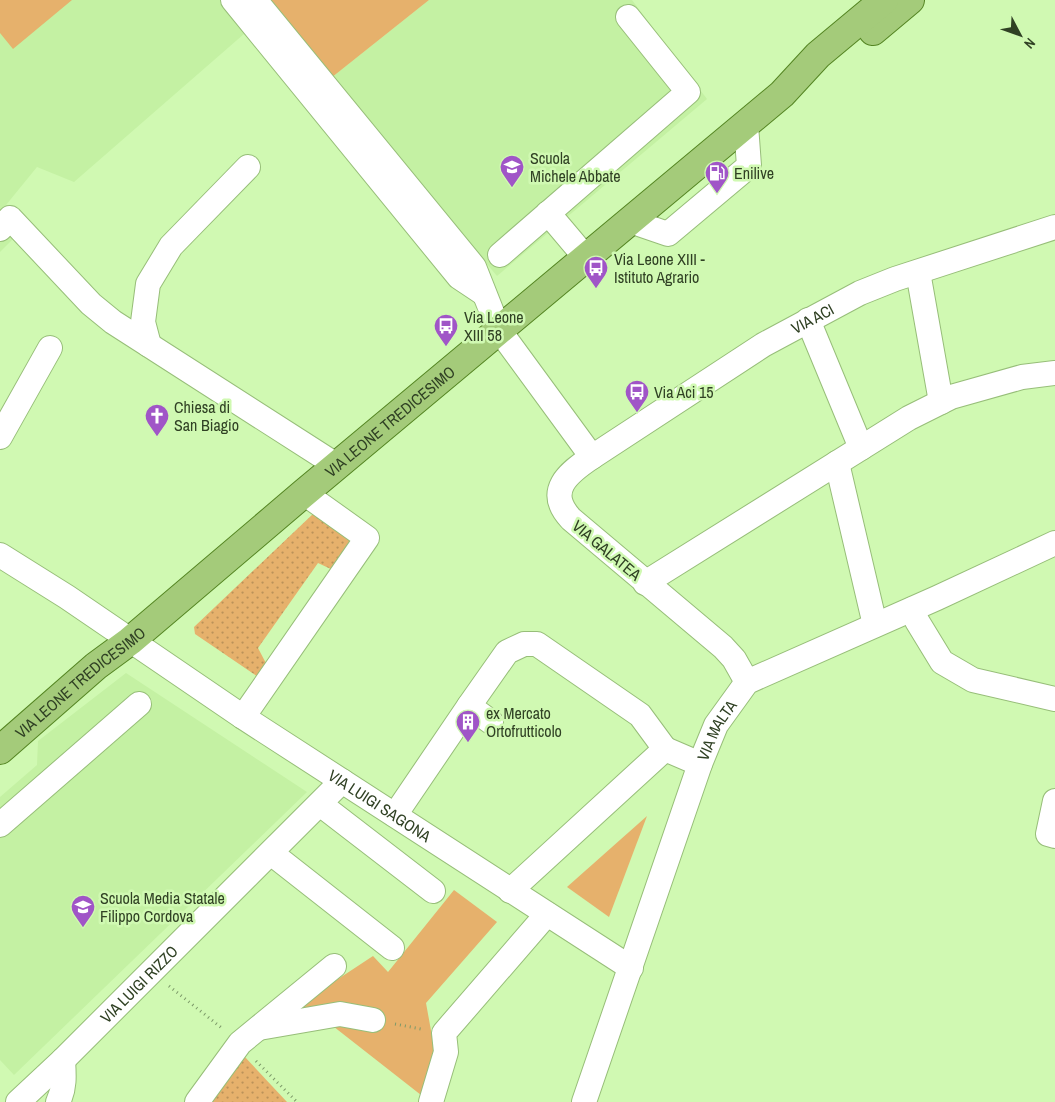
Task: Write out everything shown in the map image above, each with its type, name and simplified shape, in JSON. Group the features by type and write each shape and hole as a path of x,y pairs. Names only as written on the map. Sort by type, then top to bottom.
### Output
{"main road":[{"path":"782,94 818,55 884,0"},
{"path":"782,94 829,69 910,0"},
{"name":"VIA LEONE TREDICESIMO","path":"0,750 96,666 130,641 304,492 782,94"}],"street":[{"path":"233,0 459,277 484,293"},
{"path":"255,0 474,268 499,330 592,456"},
{"path":"500,255 688,92 628,17"},
{"path":"149,345 143,322 148,284 172,246 248,167"},
{"path":"548,213 586,258"},
{"path":"0,229 10,218 91,304 113,322 336,466"},
{"name":"VIA ACI","path":"592,456 763,345 860,293 1055,227"},
{"path":"918,272 941,402"},
{"path":"808,320 861,448"},
{"path":"0,437 50,348"},
{"path":"646,582 909,418 950,397 1022,377 1055,373"},
{"name":"VIA GALATEA","path":"592,456 568,474 562,482 560,502 563,512 723,647 734,659 747,682"},
{"path":"836,463 875,625"},
{"path":"243,717 367,538 304,492"},
{"name":"VIA MALTA","path":"584,1102 700,764 716,725 747,682 913,609 1055,543"},
{"name":"VIA LUIGI SAGONA","path":"0,555 67,597 243,717 631,968"},
{"path":"913,609 917,621 942,662 973,680 1055,699"},
{"path":"395,815 507,652 524,644 537,644 640,714 665,749 700,764"},
{"path":"0,825 139,704"},
{"path":"469,706 491,722"},
{"path":"510,891 665,749"},
{"name":"VIA LUIGI RIZZO","path":"18,1102 63,1060 342,781"},
{"path":"1055,801 1048,834 1055,836"},
{"path":"320,804 433,891"},
{"path":"270,852 392,948"},
{"path":"431,1102 446,1052 444,1033 547,914"},
{"path":"197,1102 240,1043 334,966"},
{"path":"258,1028 340,1014 373,1020"},
{"path":"58,1102 62,1094 64,1079 63,1060"}],"path":[{"path":"151,971 205,1014"},
{"path":"373,1020 444,1033"},
{"path":"240,1043 297,1102"}],"shaded area":[{"path":"0,0 269,0 275,7 74,182 37,167 6,205 27,225 0,252"},
{"path":"0,0 72,0 13,49 0,33"},
{"path":"269,0 429,0 331,78"},
{"name":"Scuola Michele Abbate","path":"429,0 632,0 707,99 497,276 331,78"},
{"path":"314,513 355,541 335,571 318,563 258,648 269,669 261,679 195,634 194,627"},
{"name":"Scuola Media Statale Filippo Cordova","path":"126,673 307,792 14,1075 0,1060 0,797 37,765 38,741"},
{"path":"647,816 609,917 567,887"},
{"path":"454,890 497,922 426,1003 436,1058 421,1095 315,1012 279,1018 373,956 388,972"},
{"path":"244,1056 287,1102 209,1102"}],"place":[{"name":"Scuola Michele Abbate","path":"512,188"},
{"name":"Enilive","path":"717,194"},
{"name":"Via Leone XIII - Istituto Agrario","path":"596,289"},
{"name":"Via Leone XIII 58","path":"446,347"},
{"name":"Via Aci 15","path":"637,413"},
{"name":"Chiesa di San Biagio","path":"157,437"},
{"name":"ex Mercato Ortofrutticolo","path":"468,743"},
{"name":"Scuola Media Statale Filippo Cordova","path":"83,928"}]}
